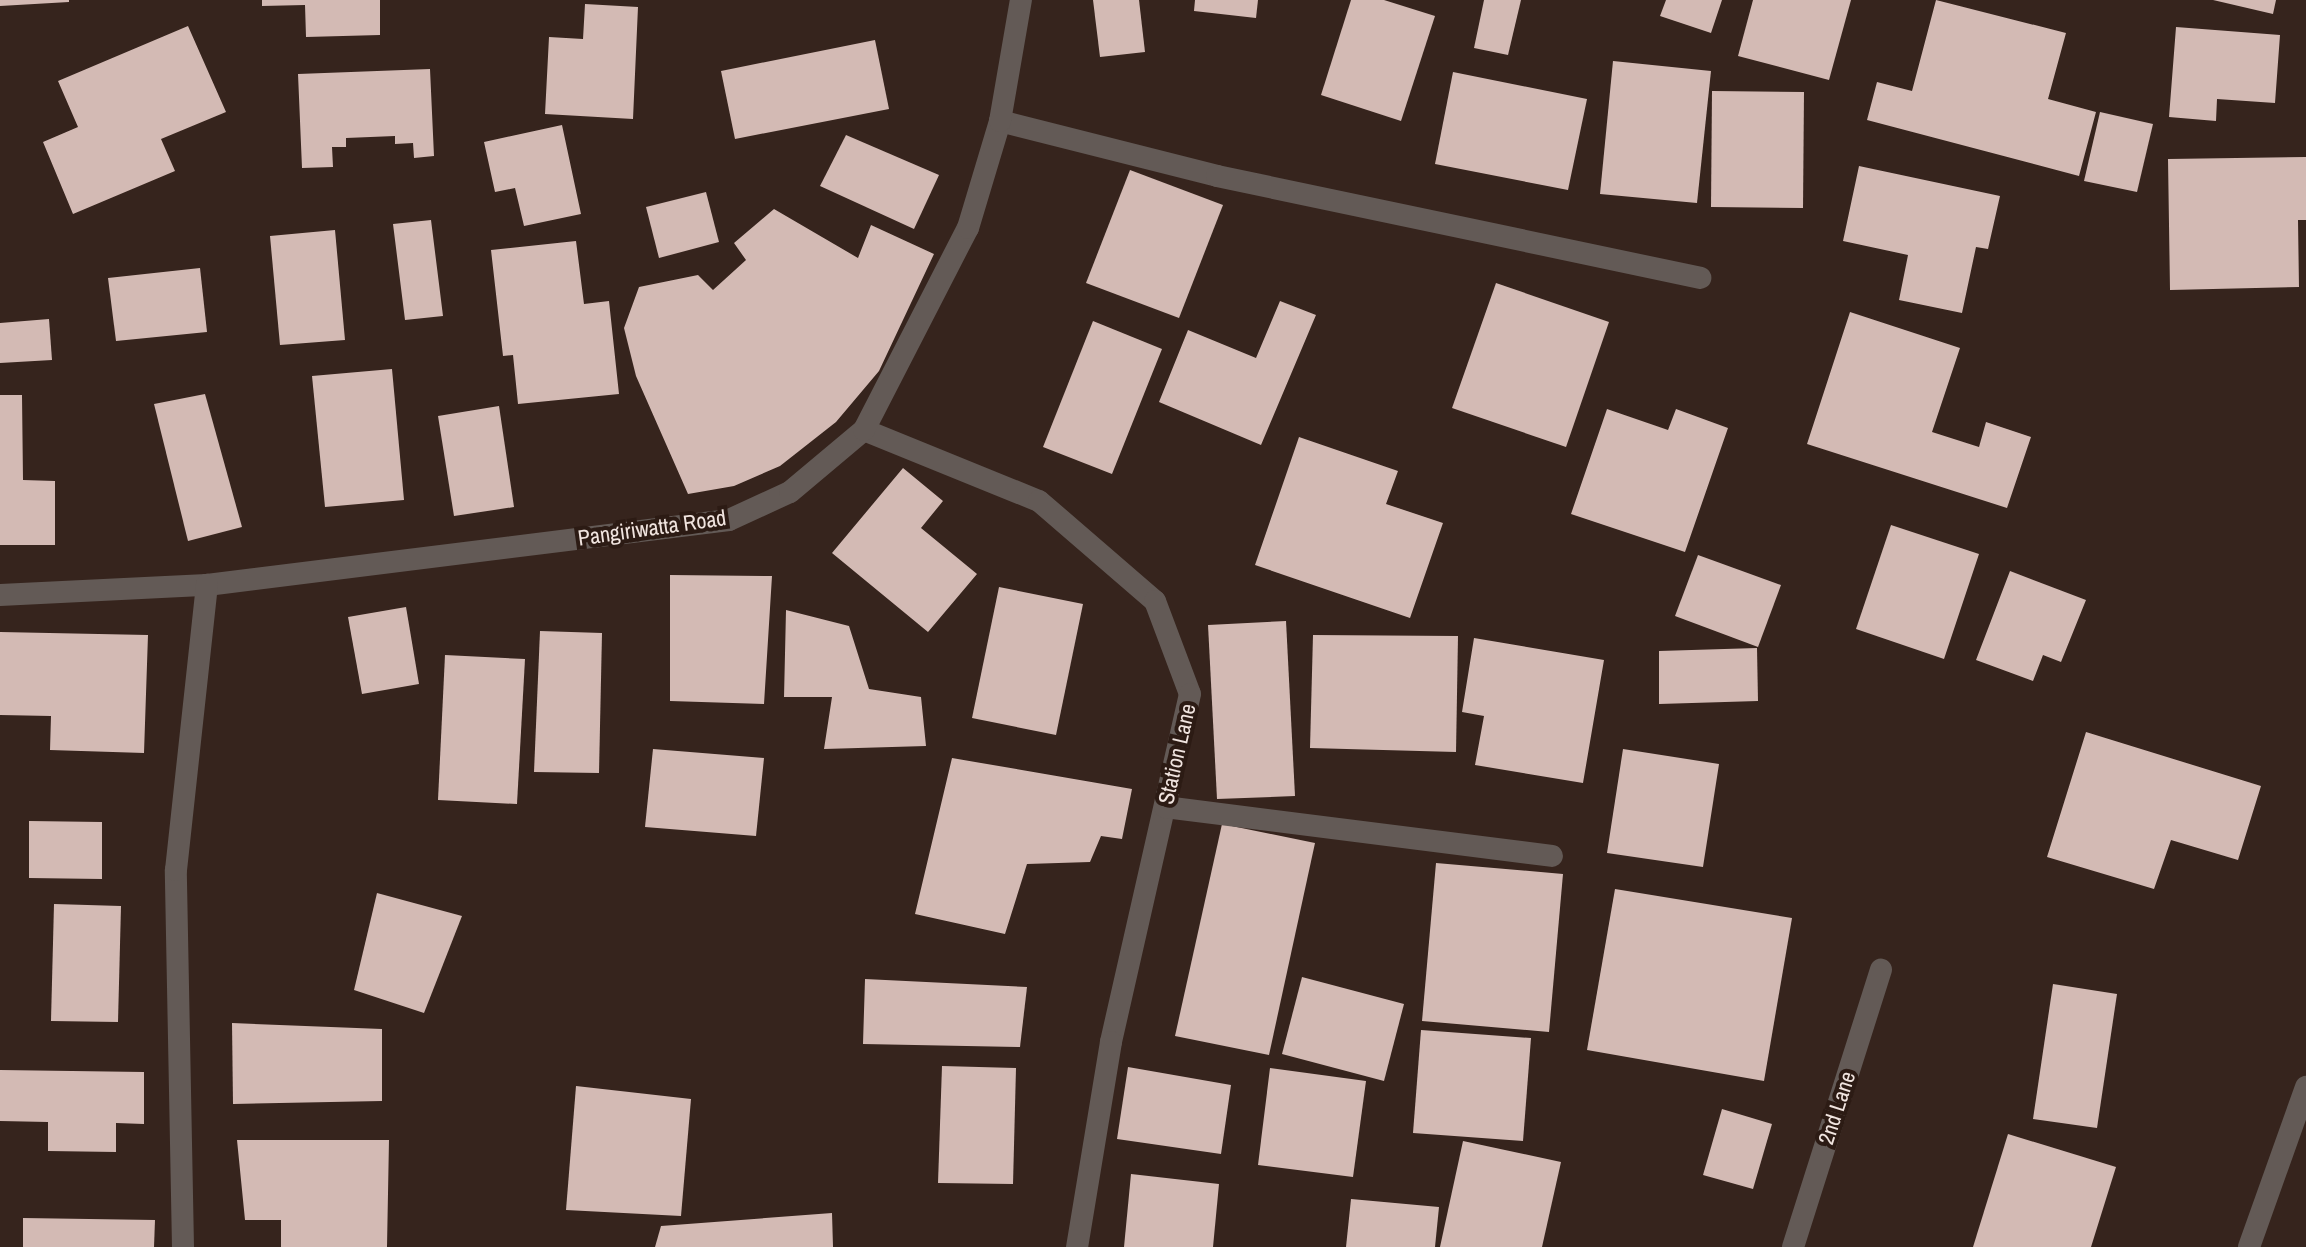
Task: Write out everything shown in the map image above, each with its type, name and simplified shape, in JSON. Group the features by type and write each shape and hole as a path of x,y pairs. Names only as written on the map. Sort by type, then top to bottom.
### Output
{"street":[{"name":"Pangiriwatta Road","path":"0,595 207,585 729,520 790,492 864,430 968,228 1000,121 1016,1"},
{"path":"1000,121 1217,176 1700,278"},
{"name":"Station Lane","path":"864,430 1039,501 1155,601 1190,694 1111,1042 1077,1247"},
{"path":"183,1247 176,870 207,585"},
{"path":"1165,807 1552,856"},
{"name":"2nd Lane","path":"1793,1247 1881,970"},
{"path":"2249,1247 2306,1087"}],"building":[{"path":"0,0 69,0 69,2 0,6"},
{"path":"262,0 380,0 380,35 306,37 305,5 262,6"},
{"path":"1093,0 1139,0 1145,52 1100,57"},
{"path":"1195,0 1258,0 1256,18 1194,11"},
{"path":"1351,0 1384,0 1435,16 1401,121 1321,95"},
{"path":"1484,0 1521,0 1508,55 1474,48"},
{"path":"1666,0 1722,0 1711,33 1660,16"},
{"path":"1753,0 1851,0 1829,80 1738,56"},
{"path":"1936,0 2066,33 2048,99 2096,112 2079,176 1867,120 1877,82 1912,91"},
{"path":"2213,0 2276,0 2273,14"},
{"path":"585,4 638,7 633,119 545,114 549,37 583,39"},
{"path":"188,26 226,112 161,139 175,171 73,214 43,142 78,127 58,81"},
{"path":"2176,27 2280,35 2275,103 2217,99 2216,121 2169,117"},
{"path":"875,40 889,109 735,139 721,71"},
{"path":"1613,61 1711,71 1697,203 1600,194"},
{"path":"430,69 434,156 414,158 413,143 395,144 395,136 346,138 346,147 332,147 333,167 302,168 298,74"},
{"path":"1453,72 1587,99 1568,190 1435,164"},
{"path":"1712,91 1804,92 1803,208 1711,207"},
{"path":"2100,112 2153,124 2137,192 2084,181"},
{"path":"562,125 581,214 524,226 515,188 495,192 484,142"},
{"path":"846,135 939,175 914,229 820,186"},
{"path":"2306,157 2306,220 2298,220 2299,287 2170,290 2168,159"},
{"path":"1859,166 2000,196 1988,249 1976,247 1962,313 1899,300 1908,255 1843,241"},
{"path":"1130,170 1223,205 1179,318 1086,283"},
{"path":"706,192 719,242 659,258 646,207"},
{"path":"774,209 858,258 871,225 934,254 879,371 836,422 780,466 734,486 688,494 636,376 624,328 639,287 698,275 713,290 746,260 734,243"},
{"path":"431,220 443,316 405,320 393,224"},
{"path":"335,230 345,340 280,345 270,236"},
{"path":"576,241 584,304 609,301 619,394 518,404 513,355 503,356 491,250"},
{"path":"200,268 207,332 116,341 108,278"},
{"path":"1496,283 1609,322 1566,447 1452,408"},
{"path":"1280,301 1316,315 1261,445 1159,402 1188,330 1256,358"},
{"path":"1850,312 1960,348 1932,432 1979,447 1986,422 2031,437 2007,508 1807,444"},
{"path":"49,319 52,360 0,363 0,323"},
{"path":"1093,321 1162,349 1112,474 1043,447"},
{"path":"392,369 404,500 325,507 312,376"},
{"path":"205,394 242,527 188,541 154,404"},
{"path":"0,395 22,395 23,480 55,481 55,545 0,545"},
{"path":"499,406 514,507 454,516 438,416"},
{"path":"1607,409 1668,430 1676,409 1728,428 1685,552 1571,514"},
{"path":"1299,437 1398,471 1386,504 1443,523 1410,618 1255,565"},
{"path":"903,468 943,501 921,528 977,574 928,632 832,553"},
{"path":"1891,525 1979,554 1944,659 1856,629"},
{"path":"1698,555 1781,585 1758,647 1675,616"},
{"path":"2010,571 2086,600 2061,662 2043,655 2033,681 1976,660"},
{"path":"670,575 772,576 764,704 670,701"},
{"path":"999,587 1083,604 1056,735 972,718"},
{"path":"406,607 419,684 362,694 348,617"},
{"path":"786,610 849,626 869,689 921,697 926,746 824,749 832,697 784,697"},
{"path":"1286,621 1295,796 1217,799 1208,625"},
{"path":"540,631 602,633 599,773 534,772"},
{"path":"0,632 148,635 144,753 50,750 51,716 0,715"},
{"path":"1313,635 1458,636 1456,752 1310,748"},
{"path":"1474,638 1604,660 1583,783 1475,765 1484,716 1462,712"},
{"path":"1757,648 1758,701 1659,704 1659,651"},
{"path":"445,655 525,659 517,804 438,800"},
{"path":"2086,732 2261,786 2238,860 2171,840 2154,889 2047,857"},
{"path":"653,749 764,758 756,836 645,827"},
{"path":"1623,749 1719,764 1703,867 1607,853"},
{"path":"952,758 1132,789 1122,839 1101,836 1090,862 1027,864 1005,934 915,914"},
{"path":"29,821 102,822 102,879 29,878"},
{"path":"1222,824 1315,843 1269,1055 1175,1036"},
{"path":"1436,863 1563,874 1549,1032 1422,1021"},
{"path":"1615,889 1792,918 1764,1081 1587,1050"},
{"path":"377,893 462,916 424,1013 354,990"},
{"path":"54,904 121,906 118,1022 51,1021"},
{"path":"1302,977 1404,1004 1384,1081 1282,1054"},
{"path":"865,979 1027,987 1020,1047 863,1044"},
{"path":"2053,984 2117,994 2097,1128 2033,1119"},
{"path":"232,1023 382,1029 382,1101 233,1104"},
{"path":"1421,1030 1531,1038 1523,1141 1413,1133"},
{"path":"942,1066 1016,1068 1013,1184 938,1183"},
{"path":"1128,1067 1231,1085 1221,1154 1117,1139"},
{"path":"1270,1068 1366,1081 1353,1177 1258,1165"},
{"path":"0,1070 144,1072 144,1124 116,1123 116,1152 48,1151 48,1122 0,1121"},
{"path":"576,1086 691,1099 681,1216 566,1210"},
{"path":"1722,1109 1772,1124 1753,1189 1703,1175"},
{"path":"2008,1134 2116,1167 2091,1247 1973,1247"},
{"path":"237,1140 389,1140 387,1247 281,1247 281,1220 245,1220"},
{"path":"1463,1141 1561,1162 1542,1247 1440,1247"},
{"path":"1131,1174 1219,1184 1213,1247 1124,1247"},
{"path":"1351,1199 1439,1207 1435,1247 1346,1247"},
{"path":"832,1213 833,1247 655,1247 661,1226"},
{"path":"23,1218 155,1220 154,1247 23,1247"}]}
